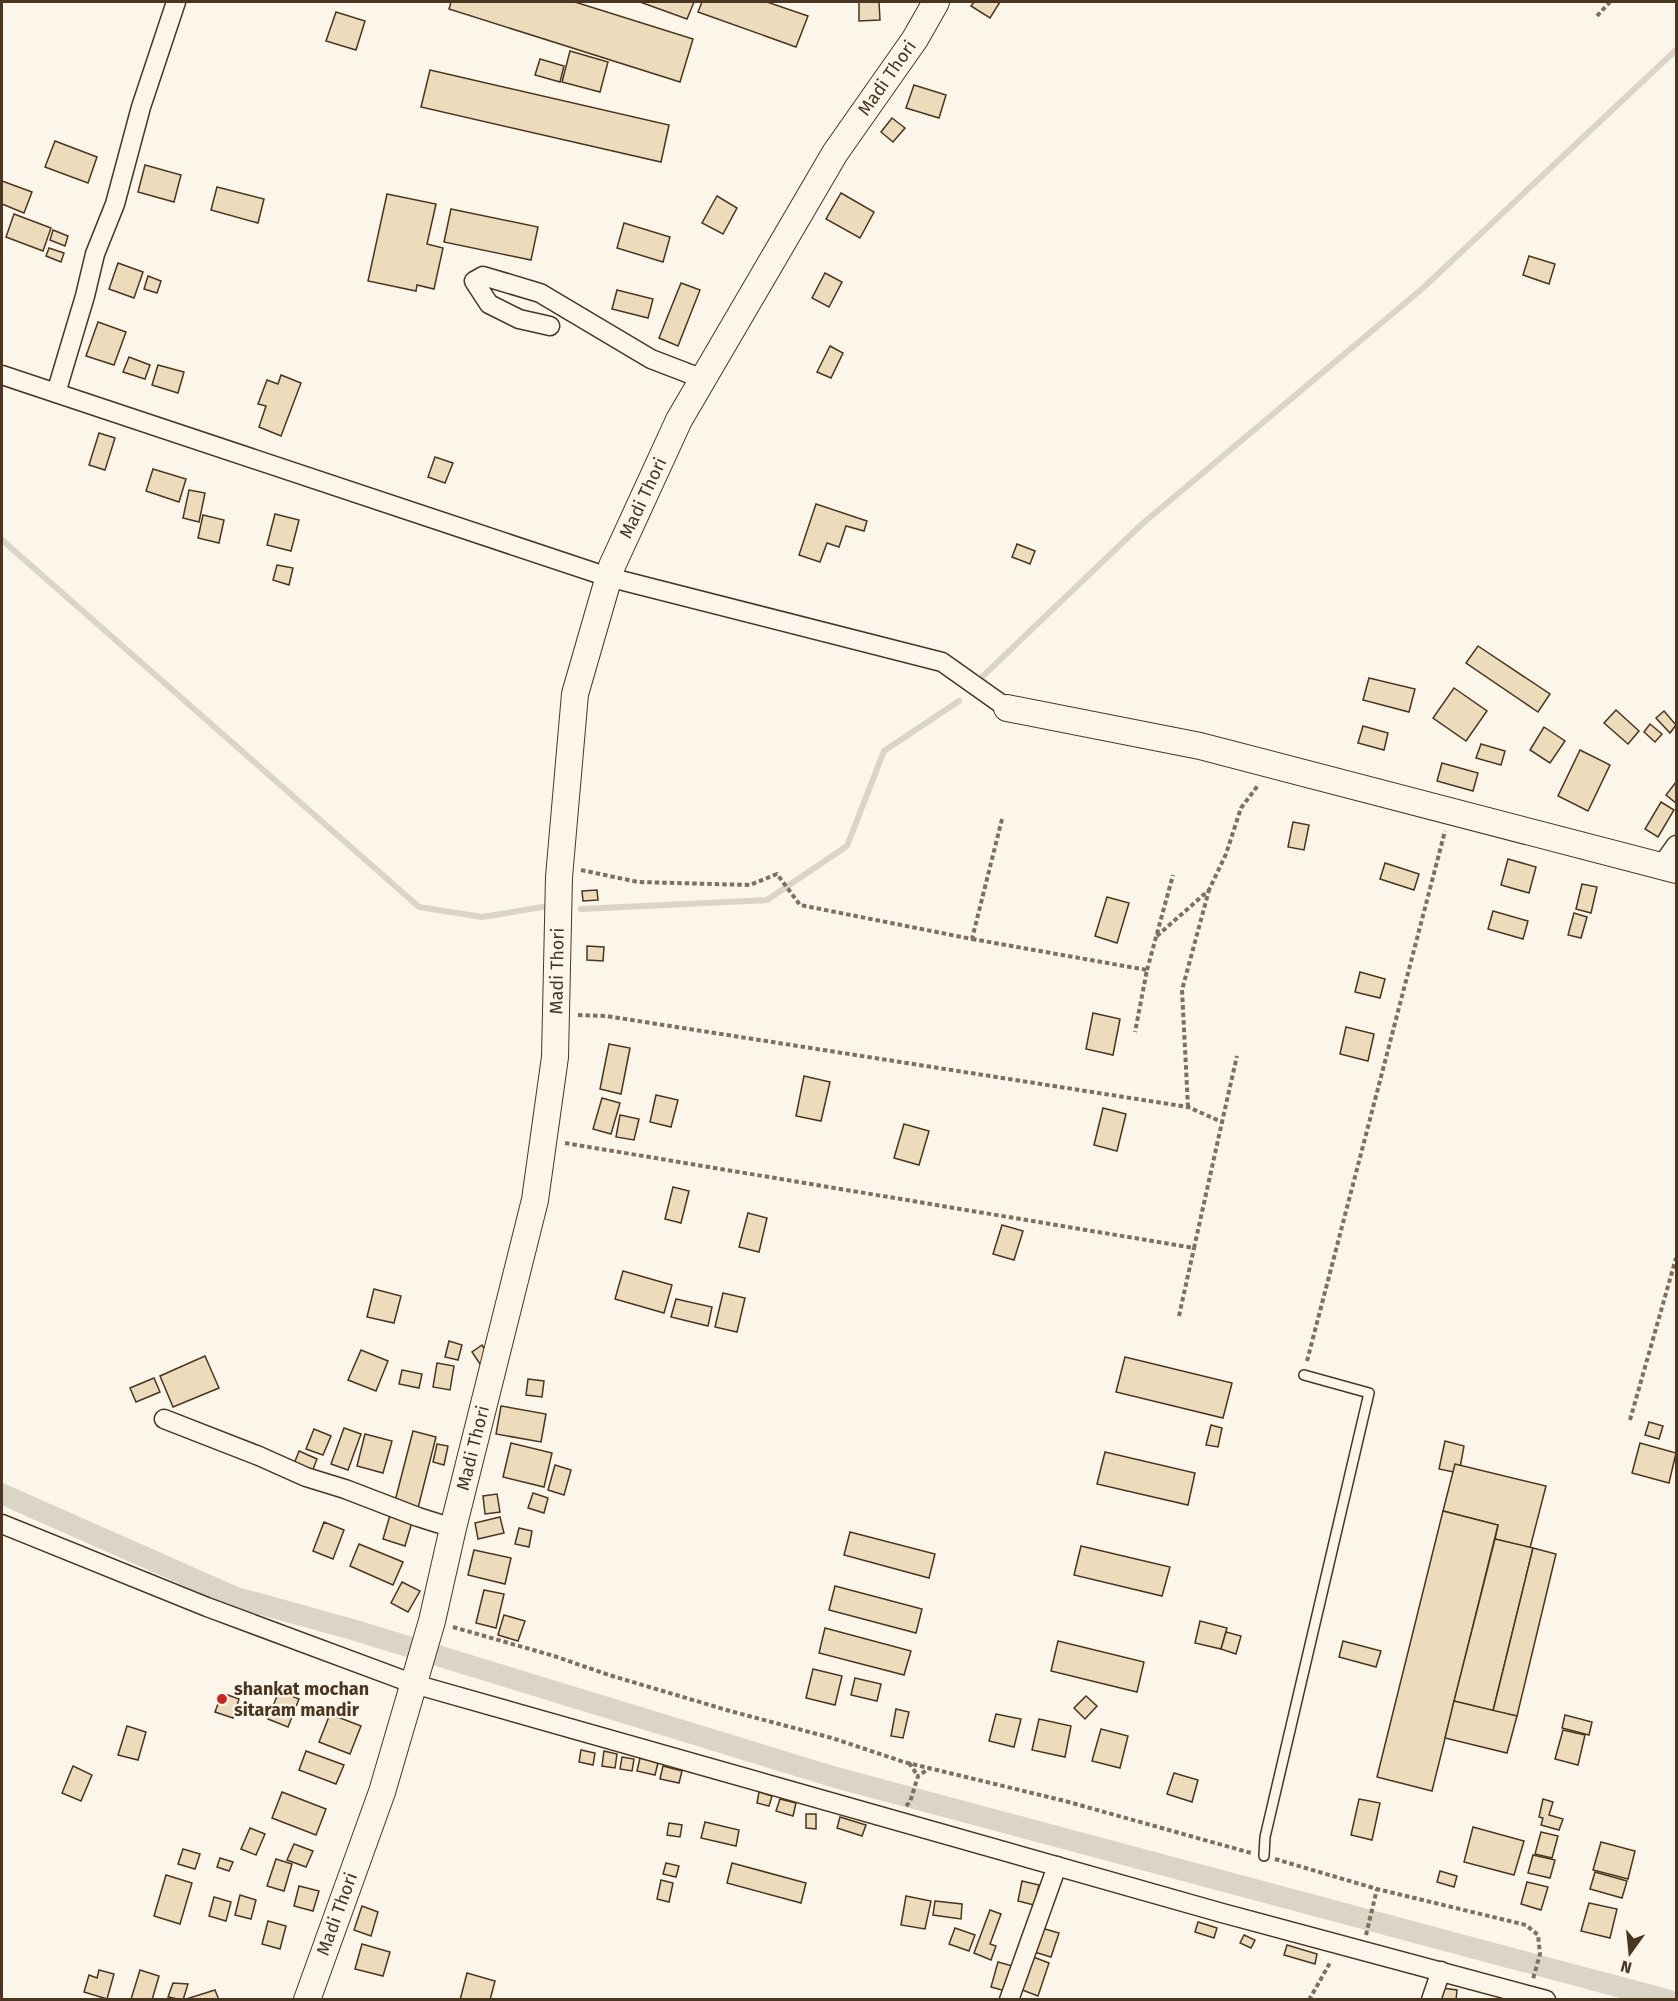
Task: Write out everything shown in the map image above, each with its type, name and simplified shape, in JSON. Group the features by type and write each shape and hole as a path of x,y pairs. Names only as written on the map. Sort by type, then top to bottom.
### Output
{"main road":[{"name":"Madi Thori","path":"307,2000 381,1792 431,1624 535,1200 555,1057 560,866 575,694 608,577 679,420 835,153 915,39 936,2"},
{"path":"1007,708 1200,746 1669,868"}],"street":[{"path":"56,393 95,254 115,204 141,107 177,2"},
{"path":"550,326 519,320 489,304 474,281 483,276 540,292 651,359 703,379"},
{"path":"2,375 608,577 942,662 1007,708"},
{"path":"1669,868 1677,845"},
{"path":"164,1419 306,1477 453,1528"},
{"path":"2,1524 207,1607 416,1675 1057,1866 1546,2000"},
{"path":"1009,2000 1057,1866"},
{"path":"1431,2000 1441,1971"}],"lane":[{"path":"1264,1856 1265,1837 1369,1393 1304,1375"}],"path":[{"path":"1597,16 1610,2"},
{"path":"1188,1107 1182,990 1209,890 1226,854 1240,808 1274,765"},
{"path":"972,939 1002,819"},
{"path":"1304,1375 1445,831"},
{"path":"560,866 638,882 750,885 777,874 800,905 1147,970"},
{"path":"1135,1032 1147,970 1173,875"},
{"path":"1156,936 1209,890"},
{"path":"556,1014 606,1016 1188,1107 1222,1122"},
{"path":"1179,1316 1237,1056"},
{"path":"544,1139 1194,1248"},
{"path":"1630,1420 1677,1258"},
{"path":"431,1624 503,1641 719,1708 832,1738 909,1763 1065,1801 1336,1875 1377,1889 1526,1925 1538,1935 1540,1954 1534,1973"},
{"path":"909,1763 918,1776"},
{"path":"910,1802 918,1776 930,1768"},
{"path":"1366,1934 1377,1889"},
{"path":"1309,2000 1340,1945"}],"building":[{"path":"451,2 575,2 693,39 680,82 449,9"},
{"path":"640,2 694,2 687,19"},
{"path":"702,2 767,2 808,16 796,47 698,12"},
{"path":"859,2 879,2 880,20 859,21"},
{"path":"974,2 1000,2 990,18 971,6"},
{"path":"336,12 365,21 356,50 326,41"},
{"path":"570,51 608,62 600,92 562,82"},
{"path":"540,59 564,66 560,82 535,75"},
{"path":"430,70 669,125 661,162 421,107"},
{"path":"914,85 946,95 939,118 906,108"},
{"path":"892,118 905,128 893,142 881,132"},
{"path":"55,141 97,157 88,183 45,167"},
{"path":"145,165 181,175 174,202 138,192"},
{"path":"2,181 32,192 24,213 2,204"},
{"path":"217,187 264,199 258,223 211,210"},
{"path":"841,193 874,212 860,238 826,219"},
{"path":"387,194 436,204 427,244 443,248 434,289 417,285 416,291 368,281"},
{"path":"717,196 737,208 723,234 702,223"},
{"path":"451,209 538,227 531,260 444,242"},
{"path":"14,214 51,228 43,251 6,237"},
{"path":"624,223 670,237 663,262 617,248"},
{"path":"53,230 68,236 65,246 50,240"},
{"path":"49,248 64,253 61,262 46,256"},
{"path":"1529,256 1555,264 1549,284 1523,275"},
{"path":"118,263 143,272 134,298 109,289"},
{"path":"825,273 842,282 829,307 812,298"},
{"path":"148,276 161,281 157,293 144,289"},
{"path":"681,283 700,290 678,346 659,338"},
{"path":"617,290 653,299 648,318 612,309"},
{"path":"98,322 126,332 114,365 86,356"},
{"path":"830,346 843,353 831,378 817,372"},
{"path":"129,357 150,365 145,379 123,372"},
{"path":"158,365 184,372 178,393 152,385"},
{"path":"281,375 301,383 281,436 259,427 266,406 258,404 267,380 278,384"},
{"path":"99,433 115,438 105,470 89,465"},
{"path":"435,457 453,463 445,483 428,477"},
{"path":"153,469 186,479 179,502 146,491"},
{"path":"189,490 205,493 199,522 183,518"},
{"path":"816,504 867,521 864,531 846,526 839,547 827,543 820,562 799,555"},
{"path":"275,514 299,520 291,551 267,545"},
{"path":"203,515 224,520 219,543 198,538"},
{"path":"1017,544 1035,551 1030,564 1012,557"},
{"path":"277,565 293,568 289,585 273,580"},
{"path":"1478,646 1550,694 1538,712 1466,663"},
{"path":"1369,678 1415,689 1409,712 1363,700"},
{"path":"1454,688 1487,711 1466,741 1433,718"},
{"path":"1616,710 1639,731 1628,744 1604,723"},
{"path":"1664,711 1676,725 1670,733 1656,718"},
{"path":"1650,724 1662,734 1655,742 1644,732"},
{"path":"1363,726 1388,733 1384,750 1358,743"},
{"path":"1544,727 1565,741 1550,763 1530,750"},
{"path":"1481,744 1505,751 1501,765 1476,758"},
{"path":"1580,750 1610,765 1588,811 1558,796"},
{"path":"1442,763 1478,773 1473,791 1437,781"},
{"path":"1676,782 1676,803 1666,795"},
{"path":"1661,802 1674,810 1658,837 1645,829"},
{"path":"1293,822 1309,825 1304,850 1288,847"},
{"path":"1508,859 1536,867 1529,893 1501,885"},
{"path":"1385,863 1419,874 1414,890 1380,879"},
{"path":"1582,884 1597,887 1591,913 1576,909"},
{"path":"597,890 598,900 583,901 582,891"},
{"path":"1107,897 1129,903 1117,943 1095,936"},
{"path":"1493,911 1528,921 1523,939 1488,929"},
{"path":"1574,913 1587,917 1581,938 1568,935"},
{"path":"587,946 604,947 603,961 587,960"},
{"path":"1360,972 1385,979 1380,998 1355,992"},
{"path":"1093,1013 1120,1019 1113,1055 1086,1049"},
{"path":"1346,1027 1374,1034 1368,1061 1340,1054"},
{"path":"609,1044 630,1048 621,1094 600,1089"},
{"path":"804,1076 830,1082 821,1121 796,1116"},
{"path":"656,1095 678,1100 671,1127 650,1122"},
{"path":"602,1098 620,1103 611,1134 593,1129"},
{"path":"1103,1108 1126,1114 1117,1151 1094,1145"},
{"path":"620,1115 639,1119 634,1140 616,1137"},
{"path":"904,1124 929,1131 919,1165 894,1158"},
{"path":"673,1187 689,1191 681,1223 665,1219"},
{"path":"748,1213 767,1218 759,1252 739,1247"},
{"path":"1002,1225 1023,1231 1014,1260 993,1254"},
{"path":"623,1271 672,1285 664,1313 615,1299"},
{"path":"374,1289 401,1296 394,1323 367,1317"},
{"path":"723,1293 745,1298 737,1332 715,1327"},
{"path":"676,1299 712,1307 708,1326 671,1317"},
{"path":"449,1341 462,1345 458,1360 445,1357"},
{"path":"482,1345 492,1361 482,1367 472,1352"},
{"path":"361,1350 388,1361 376,1391 348,1380"},
{"path":"205,1356 219,1388 173,1407 160,1376"},
{"path":"1125,1357 1232,1383 1223,1418 1116,1392"},
{"path":"437,1363 454,1366 450,1390 433,1387"},
{"path":"402,1370 422,1374 419,1388 399,1384"},
{"path":"154,1378 160,1392 136,1402 130,1388"},
{"path":"528,1379 544,1381 542,1397 526,1395"},
{"path":"501,1406 546,1414 541,1442 496,1434"},
{"path":"1649,1422 1663,1426 1659,1439 1645,1435"},
{"path":"1211,1425 1222,1428 1218,1447 1206,1445"},
{"path":"344,1428 361,1434 348,1470 331,1464"},
{"path":"314,1429 331,1436 323,1455 306,1449"},
{"path":"413,1431 436,1437 418,1508 395,1501"},
{"path":"365,1434 392,1441 383,1473 357,1466"},
{"path":"1445,1441 1464,1446 1459,1473 1439,1469"},
{"path":"511,1443 552,1453 544,1487 503,1477"},
{"path":"1640,1443 1676,1453 1669,1483 1632,1473"},
{"path":"437,1444 448,1446 444,1465 433,1462"},
{"path":"299,1451 317,1459 312,1472 294,1464"},
{"path":"1105,1452 1195,1473 1188,1505 1097,1484"},
{"path":"1455,1464 1546,1486 1530,1548 1495,1539 1498,1525 1443,1511"},
{"path":"555,1465 571,1470 564,1495 548,1490"},
{"path":"533,1493 548,1498 544,1513 528,1508"},
{"path":"497,1494 500,1512 485,1514 483,1496"},
{"path":"1443,1511 1498,1525 1432,1791 1377,1777"},
{"path":"391,1512 413,1519 405,1546 383,1539"},
{"path":"500,1517 504,1533 478,1539 475,1523"},
{"path":"324,1522 344,1530 333,1559 313,1551"},
{"path":"519,1528 532,1531 529,1547 515,1544"},
{"path":"850,1532 935,1554 929,1578 844,1555"},
{"path":"1495,1539 1533,1548 1493,1711 1454,1701"},
{"path":"359,1544 403,1562 393,1585 350,1566"},
{"path":"1081,1546 1170,1567 1162,1596 1074,1575"},
{"path":"1533,1548 1556,1554 1517,1716 1493,1711"},
{"path":"474,1550 511,1558 505,1584 468,1575"},
{"path":"402,1582 420,1591 408,1612 391,1603"},
{"path":"835,1586 922,1609 916,1633 829,1610"},
{"path":"484,1590 504,1594 496,1628 476,1623"},
{"path":"504,1615 525,1621 518,1641 498,1635"},
{"path":"1200,1621 1227,1628 1221,1649 1195,1643"},
{"path":"825,1628 911,1651 904,1675 819,1653"},
{"path":"1226,1632 1241,1636 1236,1654 1221,1649"},
{"path":"1058,1641 1144,1662 1137,1692 1051,1671"},
{"path":"1343,1641 1381,1651 1376,1667 1339,1657"},
{"path":"813,1669 842,1676 835,1705 806,1698"},
{"path":"855,1678 881,1684 877,1701 851,1695"},
{"path":"279,1691 299,1699 288,1727 268,1719"},
{"path":"222,1693 239,1699 233,1718 215,1712"},
{"path":"1086,1696 1097,1706 1085,1719 1074,1708"},
{"path":"1454,1701 1517,1716 1507,1753 1445,1738"},
{"path":"896,1709 909,1712 903,1738 891,1736"},
{"path":"330,1714 361,1726 350,1754 319,1742"},
{"path":"996,1714 1021,1719 1014,1747 989,1741"},
{"path":"1565,1715 1592,1722 1589,1735 1562,1728"},
{"path":"1039,1719 1071,1726 1065,1757 1032,1750"},
{"path":"127,1726 146,1732 138,1760 118,1755"},
{"path":"1101,1729 1128,1736 1120,1768 1092,1761"},
{"path":"1563,1730 1585,1735 1578,1765 1555,1759"},
{"path":"581,1750 595,1753 593,1765 579,1762"},
{"path":"306,1751 344,1765 336,1784 299,1770"},
{"path":"604,1751 617,1754 615,1768 602,1766"},
{"path":"622,1757 634,1759 632,1771 620,1769"},
{"path":"640,1758 658,1763 655,1775 637,1771"},
{"path":"73,1766 92,1775 81,1801 62,1793"},
{"path":"663,1766 682,1771 679,1783 660,1779"},
{"path":"1174,1773 1198,1780 1192,1802 1167,1794"},
{"path":"282,1792 326,1809 316,1835 272,1818"},
{"path":"759,1792 772,1796 769,1806 757,1803"},
{"path":"780,1799 796,1803 793,1816 776,1811"},
{"path":"1359,1799 1380,1803 1372,1840 1351,1835"},
{"path":"1543,1799 1553,1802 1549,1815 1563,1819 1559,1830 1541,1825 1543,1818 1539,1817"},
{"path":"806,1814 816,1814 816,1829 806,1828"},
{"path":"840,1817 866,1825 862,1836 837,1828"},
{"path":"705,1822 739,1830 736,1846 701,1838"},
{"path":"669,1823 682,1825 680,1837 667,1835"},
{"path":"1473,1827 1524,1841 1514,1875 1464,1862"},
{"path":"250,1828 265,1834 256,1855 241,1849"},
{"path":"1541,1832 1558,1836 1552,1858 1535,1854"},
{"path":"1601,1842 1635,1851 1628,1879 1593,1870"},
{"path":"294,1844 313,1851 306,1867 287,1860"},
{"path":"183,1849 200,1854 195,1869 178,1864"},
{"path":"1533,1855 1555,1860 1550,1878 1528,1873"},
{"path":"220,1858 233,1862 229,1871 217,1867"},
{"path":"276,1859 292,1864 284,1891 267,1886"},
{"path":"666,1863 679,1866 676,1877 663,1874"},
{"path":"732,1863 806,1883 801,1903 727,1883"},
{"path":"1440,1871 1457,1876 1454,1887 1437,1882"},
{"path":"1595,1872 1627,1881 1622,1898 1590,1889"},
{"path":"166,1875 192,1883 180,1924 154,1916"},
{"path":"661,1880 673,1883 669,1902 657,1899"},
{"path":"1022,1881 1039,1885 1034,1905 1018,1901"},
{"path":"1527,1882 1548,1887 1541,1910 1521,1904"},
{"path":"299,1886 319,1891 313,1911 294,1906"},
{"path":"240,1895 256,1900 251,1919 235,1915"},
{"path":"906,1896 931,1901 925,1929 901,1925"},
{"path":"214,1897 231,1902 226,1921 209,1916"},
{"path":"935,1901 962,1904 961,1919 933,1915"},
{"path":"1589,1903 1617,1909 1610,1938 1581,1931"},
{"path":"362,1906 378,1912 371,1936 354,1930"},
{"path":"990,1910 1001,1914 990,1944 996,1946 991,1960 974,1953"},
{"path":"268,1921 286,1926 280,1949 262,1944"},
{"path":"1198,1922 1217,1928 1214,1938 1195,1932"},
{"path":"1038,1927 1059,1933 1051,1957 1031,1951"},
{"path":"955,1928 975,1935 969,1951 949,1944"},
{"path":"1244,1935 1255,1940 1251,1948 1240,1943"},
{"path":"362,1944 390,1952 383,1976 355,1969"},
{"path":"1287,1945 1317,1954 1315,1964 1284,1955"},
{"path":"1028,1955 1049,1963 1038,1996 1017,1988"},
{"path":"998,1962 1016,1967 1009,1992 991,1987"},
{"path":"99,1970 114,1974 107,1999 84,1992 89,1975 97,1978"},
{"path":"140,1970 159,1976 152,2000 131,1999"},
{"path":"467,1973 495,1981 490,2000 460,2000"},
{"path":"173,1983 188,1984 183,2000 168,1997"},
{"path":"1442,1988 1457,1990 1456,2000 1440,2000"},
{"path":"215,1990 219,2000 186,2000 186,1999"}],"waterway":[{"path":"983,676 1142,524 1423,288 1676,50"},
{"path":"2,540 419,907 482,917 543,907"},
{"path":"581,909 767,900 847,846 884,751 959,701"},
{"path":"2,1494 235,1597 354,1630 834,1777 1668,2000"}],"place":[{"name":"shankat mochan sitaram mandir","path":"222,1699"}]}
